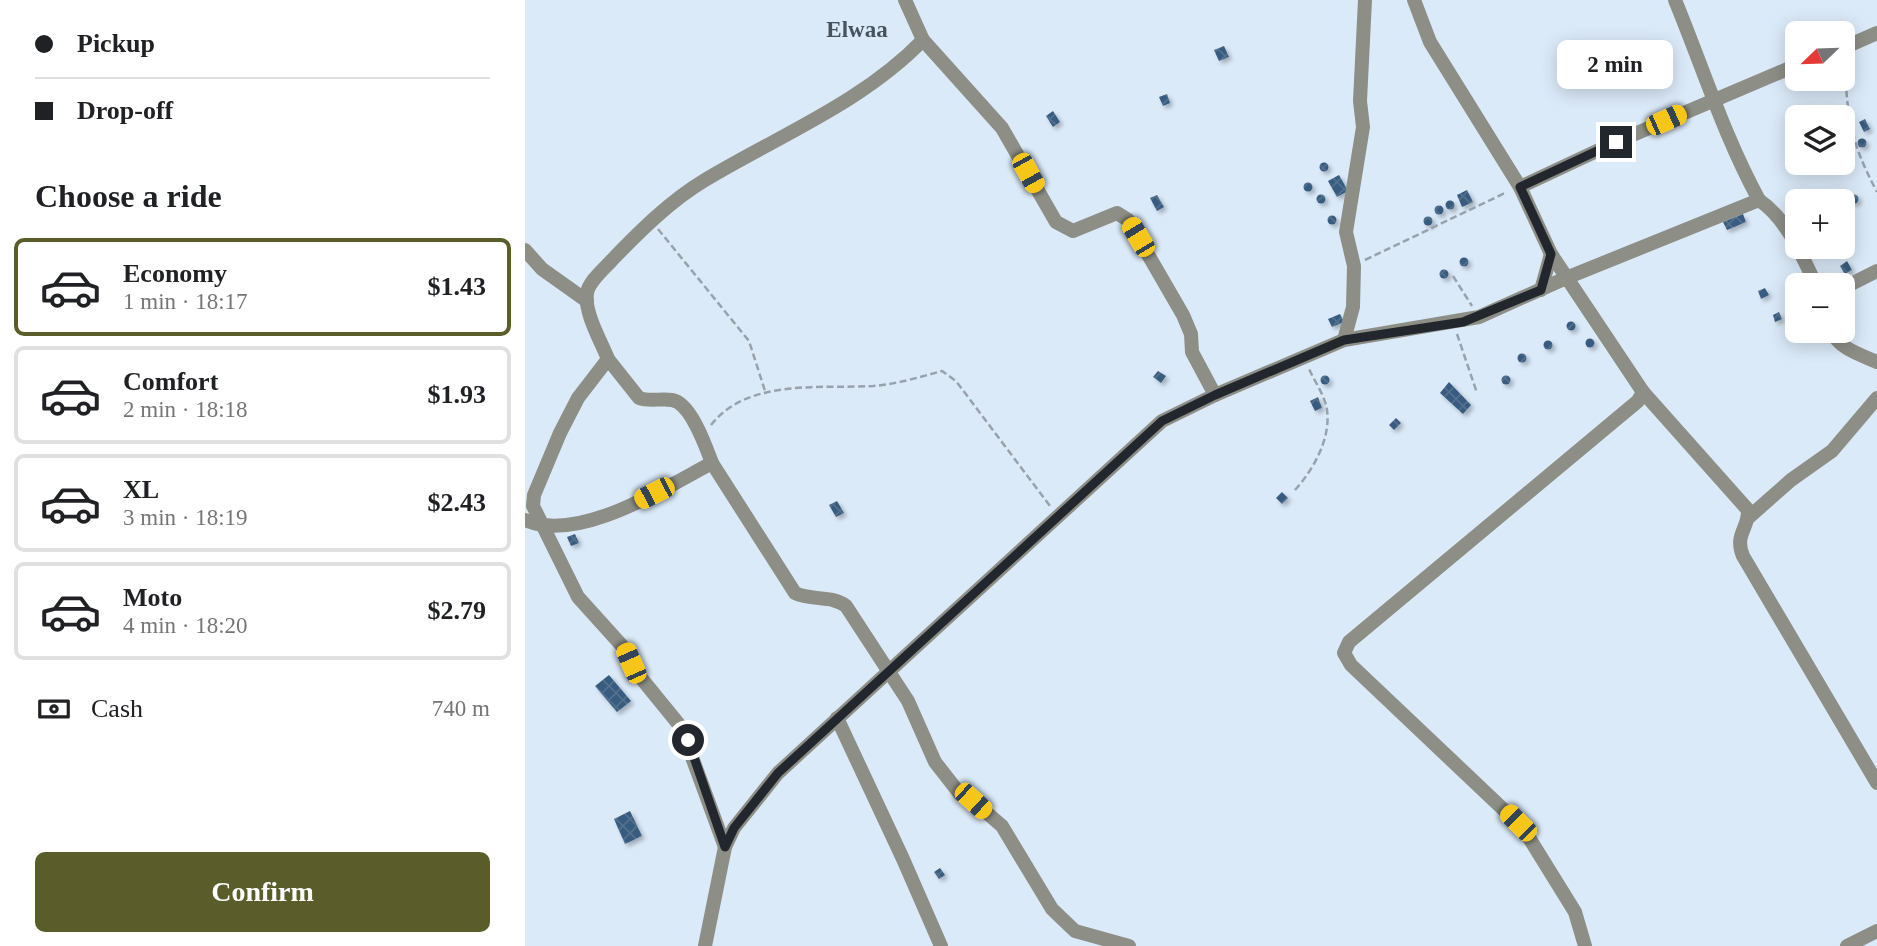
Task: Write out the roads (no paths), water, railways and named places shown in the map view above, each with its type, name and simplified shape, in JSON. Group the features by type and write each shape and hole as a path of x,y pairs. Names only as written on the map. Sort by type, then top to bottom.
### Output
{"street":[{"path":"905,0 923,40 1002,128 1062,228 1073,232 1117,212 1129,220 1183,315 1191,334 1192,352 1215,395"},
{"path":"1344,340 1352,317 1354,266 1346,232 1363,127 1360,101 1365,0"},
{"path":"1414,0 1442,62 1520,187 1551,254 1566,278 1643,392 1742,502 1748,517"},
{"path":"1675,0 1715,98 1723,129 1759,200 1770,208 1785,228 1809,273"},
{"path":"1855,43 1877,33"},
{"path":"923,40 877,81 764,149 704,181 652,221 593,281 587,291 587,301 607,359 639,398 678,401 702,435 712,463 788,585 805,598 839,601 846,606 908,701 935,762 960,794 973,801 1002,826 1052,909 1075,930 1129,946"},
{"path":"1520,187 1715,98 1785,70"},
{"path":"705,946 725,847 734,828 778,773 1162,421 1215,395 1344,340 1453,324 1479,317 1566,278 1759,200"},
{"path":"525,250 542,269 587,301"},
{"path":"1541,290 1551,254"},
{"path":"1855,282 1877,271"},
{"path":"1840,343 1877,362"},
{"path":"607,359 578,398 542,473 533,506 541,527 578,597 624,648 637,673 681,727 725,847"},
{"path":"1585,946 1575,912 1523,828 1351,665 1345,647 1638,401 1643,392"},
{"path":"1877,398 1832,451 1791,480 1748,517 1738,541 1743,556 1877,783"},
{"path":"525,520 541,527 577,524 606,514 712,463"},
{"path":"837,718 940,946"},
{"path":"1847,946 1877,932"}],"district":[{"name":"Elwaa","path":"857,29"}]}
